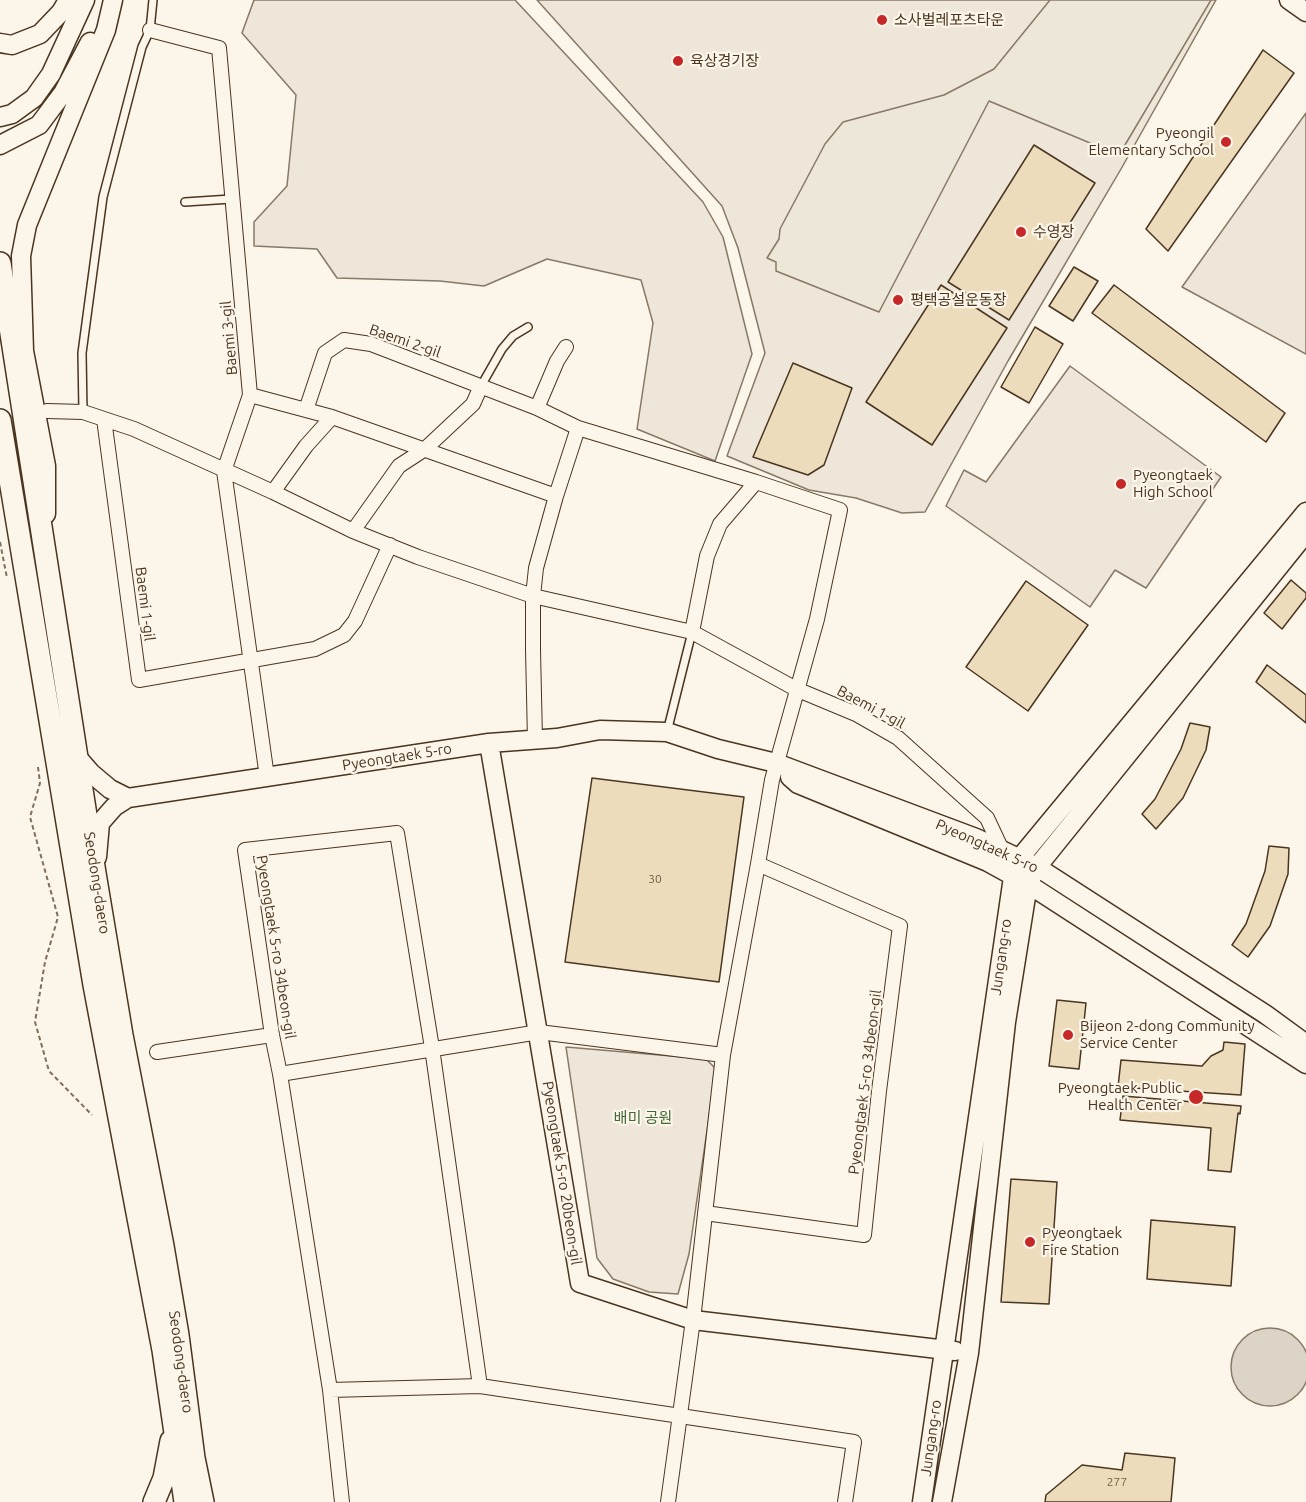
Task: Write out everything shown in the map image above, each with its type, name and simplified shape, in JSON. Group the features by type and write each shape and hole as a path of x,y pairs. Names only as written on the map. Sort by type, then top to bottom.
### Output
{"main road":[{"path":"0,43 12,45 40,34 61,12 68,0"},
{"path":"0,117 12,114 34,98 51,74 85,0"},
{"path":"0,145 39,125 63,93 113,0"},
{"path":"47,567 46,466 24,351 21,256 27,225 106,30 113,0"},
{"path":"1289,0 1306,12"},
{"name":"Seodong-daero","path":"0,263 95,873 122,1035 163,1246 178,1335 194,1458 203,1502"},
{"name":"Seodong-daero","path":"0,420 94,985 163,1350 186,1502"},
{"name":"Jungang-ro","path":"942,1502 969,1353 1021,880 1019,859 1306,513"},
{"name":"Jungang-ro","path":"922,1502 943,1350 1021,880 1037,867 1306,533"},
{"name":"Pyeongtaek 5-ro","path":"128,798 489,743 535,740 600,730 667,732 718,749 776,763 1002,849 1037,867 1260,1011 1306,1044"},
{"name":"Pyeongtaek 5-ro 20beon-gil","path":"489,743 580,1283 693,1320 969,1353"},
{"path":"77,757 110,789 128,798"},
{"path":"776,763 798,784 988,862 1021,880 1306,1064"},
{"path":"95,873 100,823 114,807 128,798"},
{"path":"154,1502 164,1478 175,1423"},
{"path":"194,1458 212,1502"}],"street":[{"name":"Baemi 3-gil","path":"150,30 219,48 250,395 224,471"},
{"name":"Baemi 2-gil","path":"306,410 325,353 344,340 371,344 537,408 578,428 840,510 817,619 796,689"},
{"path":"537,408 557,361 566,347"},
{"path":"353,531 399,466 425,449 473,404 482,386"},
{"path":"250,395 332,417 556,496"},
{"name":"Baemi 1-gil","path":"47,411 82,412 134,429 353,531 533,596 692,632 796,689 856,714 898,738 987,818 1002,849"},
{"path":"273,492 306,446 332,417"},
{"name":"Baemi 1-gil","path":"104,418 139,680 315,649 344,635 355,621 390,545"},
{"path":"535,740 533,596 537,568 556,496 578,428"},
{"path":"224,471 267,777"},
{"path":"692,632 707,556 720,524 756,482"},
{"path":"668,1502 693,1320 723,1054 776,763 796,689"},
{"name":"Pyeongtaek 5-ro 34beon-gil","path":"342,1502 330,1390 272,1035 245,850 397,833 432,1048 480,1386"},
{"name":"Pyeongtaek 5-ro 34beon-gil","path":"705,1213 864,1235 879,1090 900,926 758,864"},
{"path":"280,1074 538,1032 723,1054"},
{"path":"157,1052 272,1035"},
{"path":"330,1390 480,1386 854,1442 845,1502"}],"lane":[{"path":"82,412 82,353 103,197 142,47 150,30 153,0"},
{"path":"185,202 231,199"},
{"path":"482,386 502,349 513,336 528,327"},
{"path":"667,732 692,632"},
{"path":"1249,1027 1260,1011"}],"path":[{"path":"0,542 9,588"},
{"path":"38,760 40,783 30,817 57,917 45,962 35,1022 49,1071 93,1115"}],"green space":[{"path":"254,0 515,0 703,202 723,237 752,354 715,461 637,429 653,323 641,280 547,259 484,286 440,281 337,278 317,249 254,246 254,222 287,186 296,95 242,33"},
{"name":"평택공설운동장","path":"537,0 1216,0 1121,169 1008,361 925,512 902,513 856,498 809,490 727,456 765,353 738,248 722,206"},
{"path":"1306,113 1306,354 1182,287"},
{"path":"1070,366 1221,477 1146,588 1115,570 1090,607 946,506 964,470 986,482"},
{"name":"배미 공원","path":"566,1047 706,1059 716,1069 689,1254 678,1294 649,1292 613,1279 597,1258"}],"shaded area":[{"path":"1050,0 1211,0 1119,155 989,101 879,312 776,271 776,262 767,258 779,239 780,229 825,144 843,122 944,95 994,69"},
{"path":"1270,1328 1285,1331 1298,1339 1306,1352 1309,1367 1306,1382 1298,1395 1285,1403 1270,1406 1255,1403 1242,1395 1234,1382 1231,1367 1234,1352 1242,1339 1255,1331"}],"building":[{"path":"1263,50 1294,73 1168,251 1146,229"},
{"name":"수영장","path":"1034,145 1095,183 1009,320 948,282"},
{"path":"1074,267 1098,281 1073,321 1049,306"},
{"path":"941,285 1007,328 932,445 866,402"},
{"path":"1114,285 1285,413 1266,442 1092,313"},
{"path":"1035,327 1063,344 1029,403 1001,387"},
{"path":"793,363 852,388 824,465 808,475 753,457"},
{"path":"1291,580 1306,593 1306,598 1282,629 1264,613"},
{"path":"1026,581 1088,625 1028,711 966,667"},
{"path":"1267,665 1306,695 1306,723 1256,682"},
{"path":"1190,723 1210,727 1206,750 1183,798 1156,829 1142,814 1155,799 1181,749"},
{"path":"592,778 744,797 719,982 565,962"},
{"path":"1269,846 1289,848 1288,874 1270,926 1248,957 1232,945 1246,924 1265,871"},
{"name":"Bijeon 2-dong Community Service Center","path":"1057,1000 1086,1003 1079,1069 1049,1066"},
{"path":"1224,1042 1245,1044 1241,1095 1118,1087 1121,1060 1202,1066 1211,1056 1223,1050"},
{"path":"1123,1096 1241,1106 1240,1114 1238,1113 1231,1172 1208,1170 1211,1128 1120,1120"},
{"name":"Pyeongtaek Fire Station","path":"1011,1179 1057,1182 1049,1304 1001,1302"},
{"path":"1151,1220 1235,1227 1231,1286 1147,1279"},
{"path":"1125,1453 1175,1458 1171,1502 1045,1502 1046,1495 1082,1465 1122,1470"}],"place":[{"name":"소사벌레포츠타운","path":"882,20"},
{"name":"육상경기장","path":"678,61"},
{"name":"Pyeongil Elementary School","path":"1226,142"},
{"name":"수영장","path":"1021,232"},
{"name":"평택공설운동장","path":"898,300"},
{"name":"Pyeongtaek High School","path":"1121,484"},
{"name":"Bijeon 2-dong Community Service Center","path":"1068,1035"},
{"name":"Pyeongtaek Public Health Center","path":"1196,1097"},
{"name":"Pyeongtaek Fire Station","path":"1030,1242"}]}
